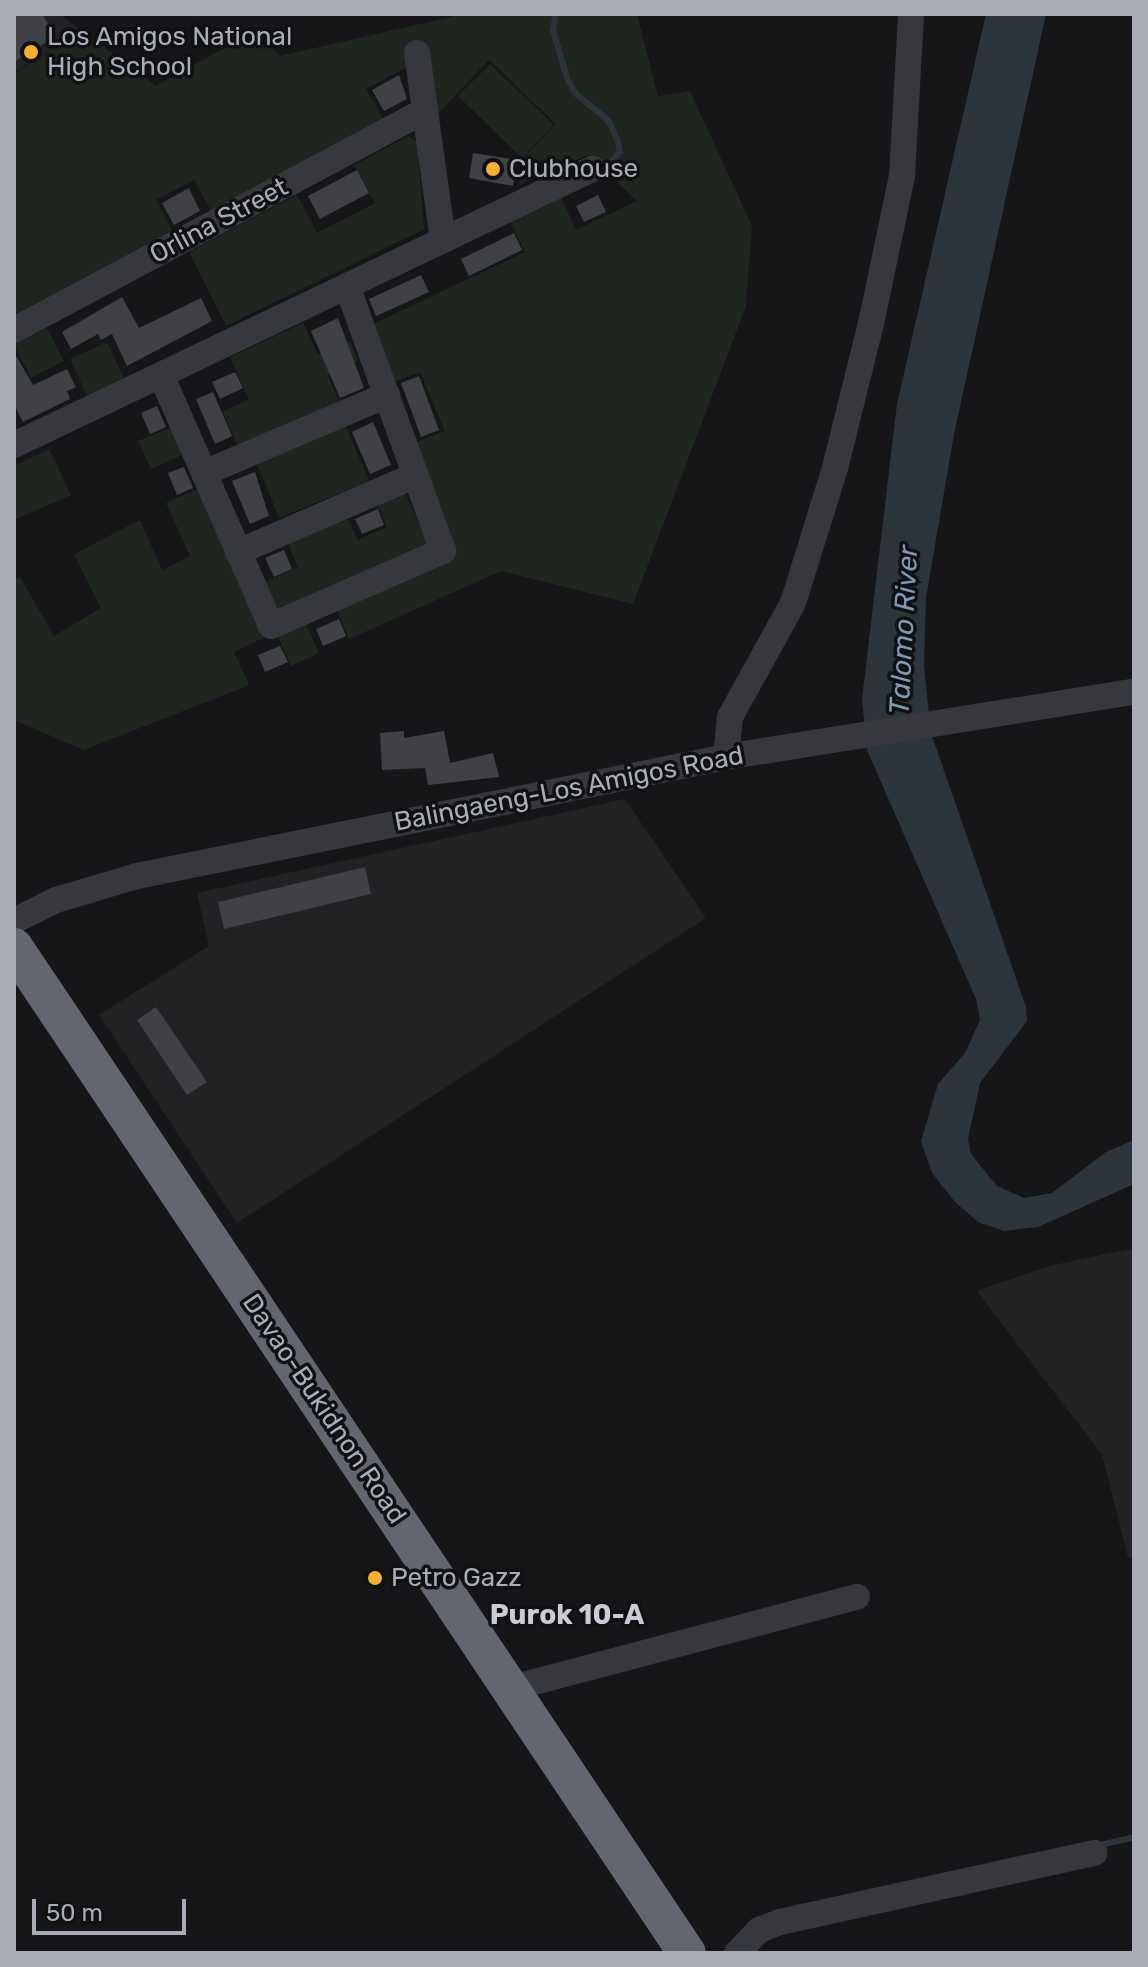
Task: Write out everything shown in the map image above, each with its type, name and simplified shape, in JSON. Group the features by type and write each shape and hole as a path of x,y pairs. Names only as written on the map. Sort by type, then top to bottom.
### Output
{"highway":[{"name":"Davao-Bukidnon Road","path":"14,947 687,1953"}],"street":[{"path":"726,757 730,717 793,603 835,468 871,324 902,176 911,14"},
{"path":"417,53 443,240"},
{"name":"Orlina Street","path":"14,330 425,111"},
{"path":"14,445 592,169"},
{"path":"161,375 271,626 443,551 347,286"},
{"path":"204,473 387,395"},
{"path":"238,552 416,475"},
{"name":"Balingaeng-Los Amigos Road","path":"14,921 56,900 137,876 726,757 1134,692"},
{"path":"508,1689 857,1597"},
{"path":"737,1953 759,1930 780,1922 1095,1853"}],"shaded area":[{"name":"Los Amigos National High School","path":"14,14 59,14 81,30 14,73"},
{"path":"464,14 637,14 658,96 690,91 752,226 746,306 633,604 501,571 349,639 337,610 456,556 414,443 445,431 420,372 391,383 371,325 525,252 510,221 561,197 576,230 637,201 588,155 519,185 523,159 556,124 489,60 437,115 428,47 405,50 407,67 366,89 384,120 211,211 194,180 156,200 172,231 14,315 14,74 81,30 156,86 257,30 280,56"},
{"path":"490,64 554,125 522,158 458,96"},
{"path":"408,136 417,142 424,229 226,326 189,252 297,195 317,233 375,203 354,165"},
{"path":"303,323 318,355 350,341 358,361 328,376 340,403 238,446 223,412 249,399 230,357"},
{"path":"47,328 64,361 31,378 14,345"},
{"path":"107,342 124,378 87,396 70,359"},
{"path":"345,424 369,481 279,518 256,461"},
{"path":"172,427 184,454 151,469 138,441"},
{"path":"49,449 71,495 14,520 14,466"},
{"path":"200,488 263,638 234,652 249,685 84,750 14,720 14,580 20,577 54,636 101,608 74,554 140,520 162,570 190,556 166,503"},
{"path":"403,488 428,544 278,609 266,582 298,567 286,539 345,513 358,540 387,527 376,500"},
{"path":"306,624 319,653 291,666 278,637"},
{"path":"625,799 706,918 237,1223 99,1015 209,946 197,893"},
{"path":"1134,1248 1134,1556 1128,1558 1102,1455 977,1291 1049,1266"}],"water":[{"name":"Talomo River","path":"986,14 1046,14 954,434 926,598 924,666 931,733 1026,1007 1027,1021 980,1083 968,1139 971,1154 997,1186 1024,1198 1052,1193 1106,1152 1134,1140 1134,1184 1038,1227 1004,1231 978,1222 955,1202 932,1173 921,1141 938,1084 965,1053 980,1020 976,999 867,750 862,699 897,404"}],"building":[{"path":"20,14 42,14 56,36 14,62 14,18"},
{"path":"399,75 407,99 384,111 372,90"},
{"name":"Clubhouse","path":"473,153 518,160 513,186 469,178"},
{"path":"357,170 369,193 320,219 308,196"},
{"path":"189,188 200,211 174,225 162,203"},
{"path":"598,195 606,212 584,222 576,206"},
{"path":"514,233 522,250 469,276 461,259"},
{"path":"421,275 429,292 376,316 369,299"},
{"path":"122,297 139,328 201,298 212,321 127,366 112,334 101,340 98,334 71,349 62,332"},
{"path":"338,318 364,388 340,398 311,331"},
{"path":"14,352 33,385 67,369 76,387 67,391 70,399 23,422 14,404"},
{"path":"235,372 243,388 220,399 212,382"},
{"path":"419,376 439,430 421,437 401,383"},
{"path":"213,392 232,436 215,444 196,399"},
{"path":"157,406 166,427 150,434 141,413"},
{"path":"373,422 391,465 370,474 352,432"},
{"path":"184,467 193,488 177,495 168,473"},
{"path":"255,472 269,516 250,524 232,481"},
{"path":"378,509 384,525 362,534 355,519"},
{"path":"284,550 292,569 274,577 265,558"},
{"path":"339,619 346,636 323,646 316,629"},
{"path":"280,646 288,662 265,672 258,655"},
{"path":"404,731 404,738 444,731 450,763 493,753 499,777 428,785 425,768 382,770 380,733"},
{"path":"365,867 371,894 224,929 218,902"},
{"path":"156,1007 207,1082 187,1095 137,1020"}],"waterway":[{"path":"555,18 553,30 567,78 576,94 608,120 618,141 620,152 603,171"},
{"path":"1096,1846 1134,1837"}],"place":[{"name":"Los Amigos National High School","path":"31,52"},
{"name":"Clubhouse","path":"493,169"},
{"name":"Petro Gazz","path":"375,1578"}],"district":[{"name":"Purok 10-A","path":"567,1615"}]}
